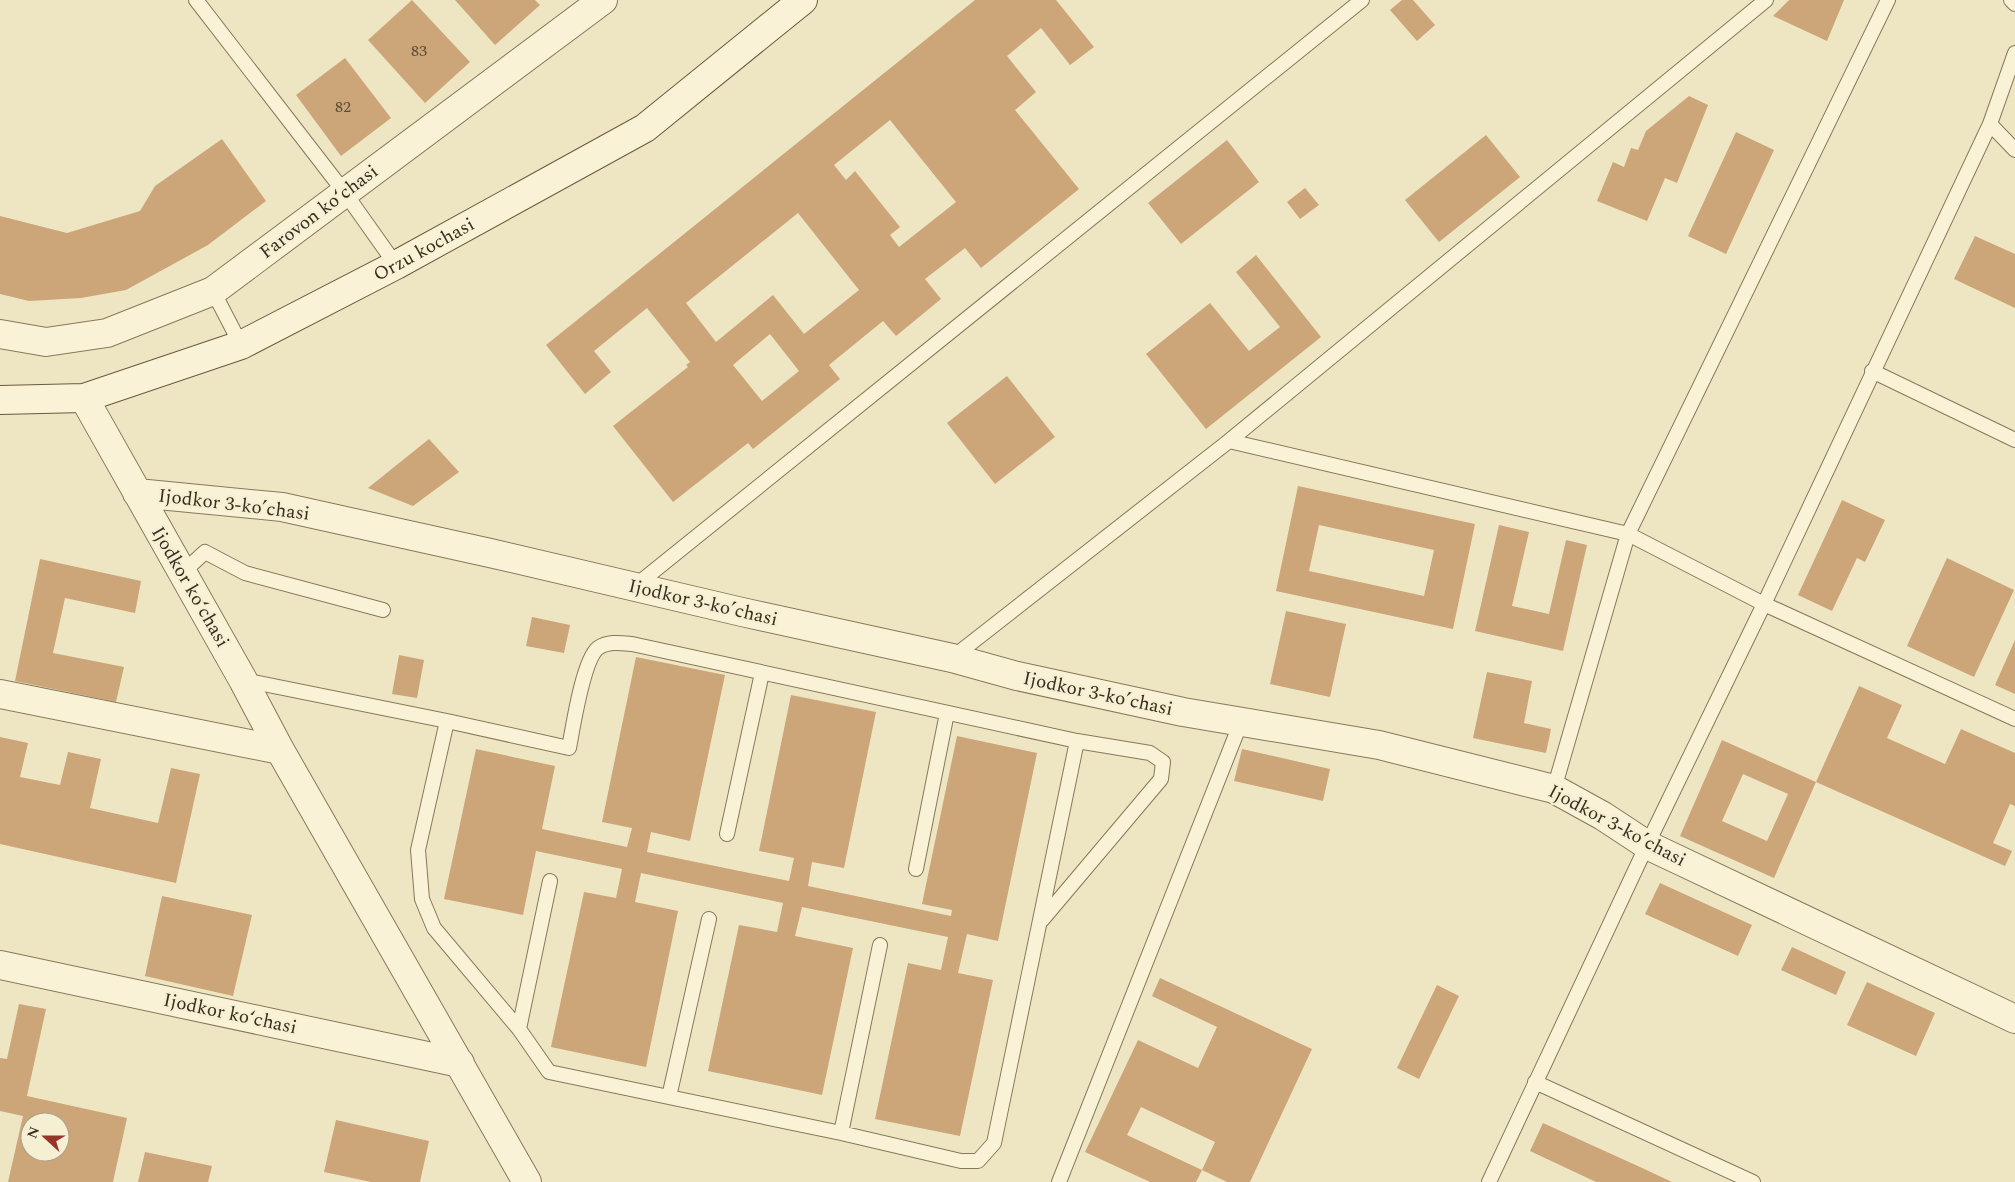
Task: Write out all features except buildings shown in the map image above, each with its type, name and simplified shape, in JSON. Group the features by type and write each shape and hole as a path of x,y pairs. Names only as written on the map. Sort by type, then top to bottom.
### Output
{"street":[{"name":"Farovon koʻchasi","path":"0,334 46,342 107,333 213,292 603,0"},
{"name":"Orzu kochasi","path":"0,400 84,398 240,345 396,265 645,128 803,0"},
{"name":"Ijodkor koʻchasi","path":"84,398 243,680 280,750 527,1182"},
{"name":"Ijodkor 3-koʼchasi","path":"137,493 282,507 490,553 633,588 952,658 1017,676 1183,712 1379,745 1554,789 1603,816 1647,845 2015,1019"},
{"path":"0,694 280,750"},
{"name":"Ijodkor koʻchasi","path":"0,965 460,1063"}],"lane":[{"path":"196,0 345,193 396,265"},
{"path":"633,588 1362,0"},
{"path":"952,658 1229,441 1766,0"},
{"path":"1554,789 1628,534 1888,0"},
{"path":"2010,0 2015,4"},
{"path":"1489,1182 1990,124 2015,53"},
{"path":"1990,124 2015,150"},
{"path":"213,292 240,345"},
{"path":"1872,371 2015,440"},
{"path":"1229,441 1628,534 1764,604 2015,719"},
{"path":"182,573 205,552 245,573 383,610"},
{"path":"243,680 447,721 569,748 585,672 591,657 599,648 613,643 632,644 1077,741 1150,753 1163,762 1161,779 1040,922"},
{"path":"727,834 762,673"},
{"path":"916,869 947,713"},
{"path":"447,721 418,850 422,899 434,928 519,1029 550,1072 961,1161 978,1161 994,1143 1077,741"},
{"path":"1059,1182 1241,722"},
{"path":"519,1029 550,881"},
{"path":"669,1098 709,919"},
{"path":"841,1134 880,945"},
{"path":"1535,1082 1753,1182"}]}
